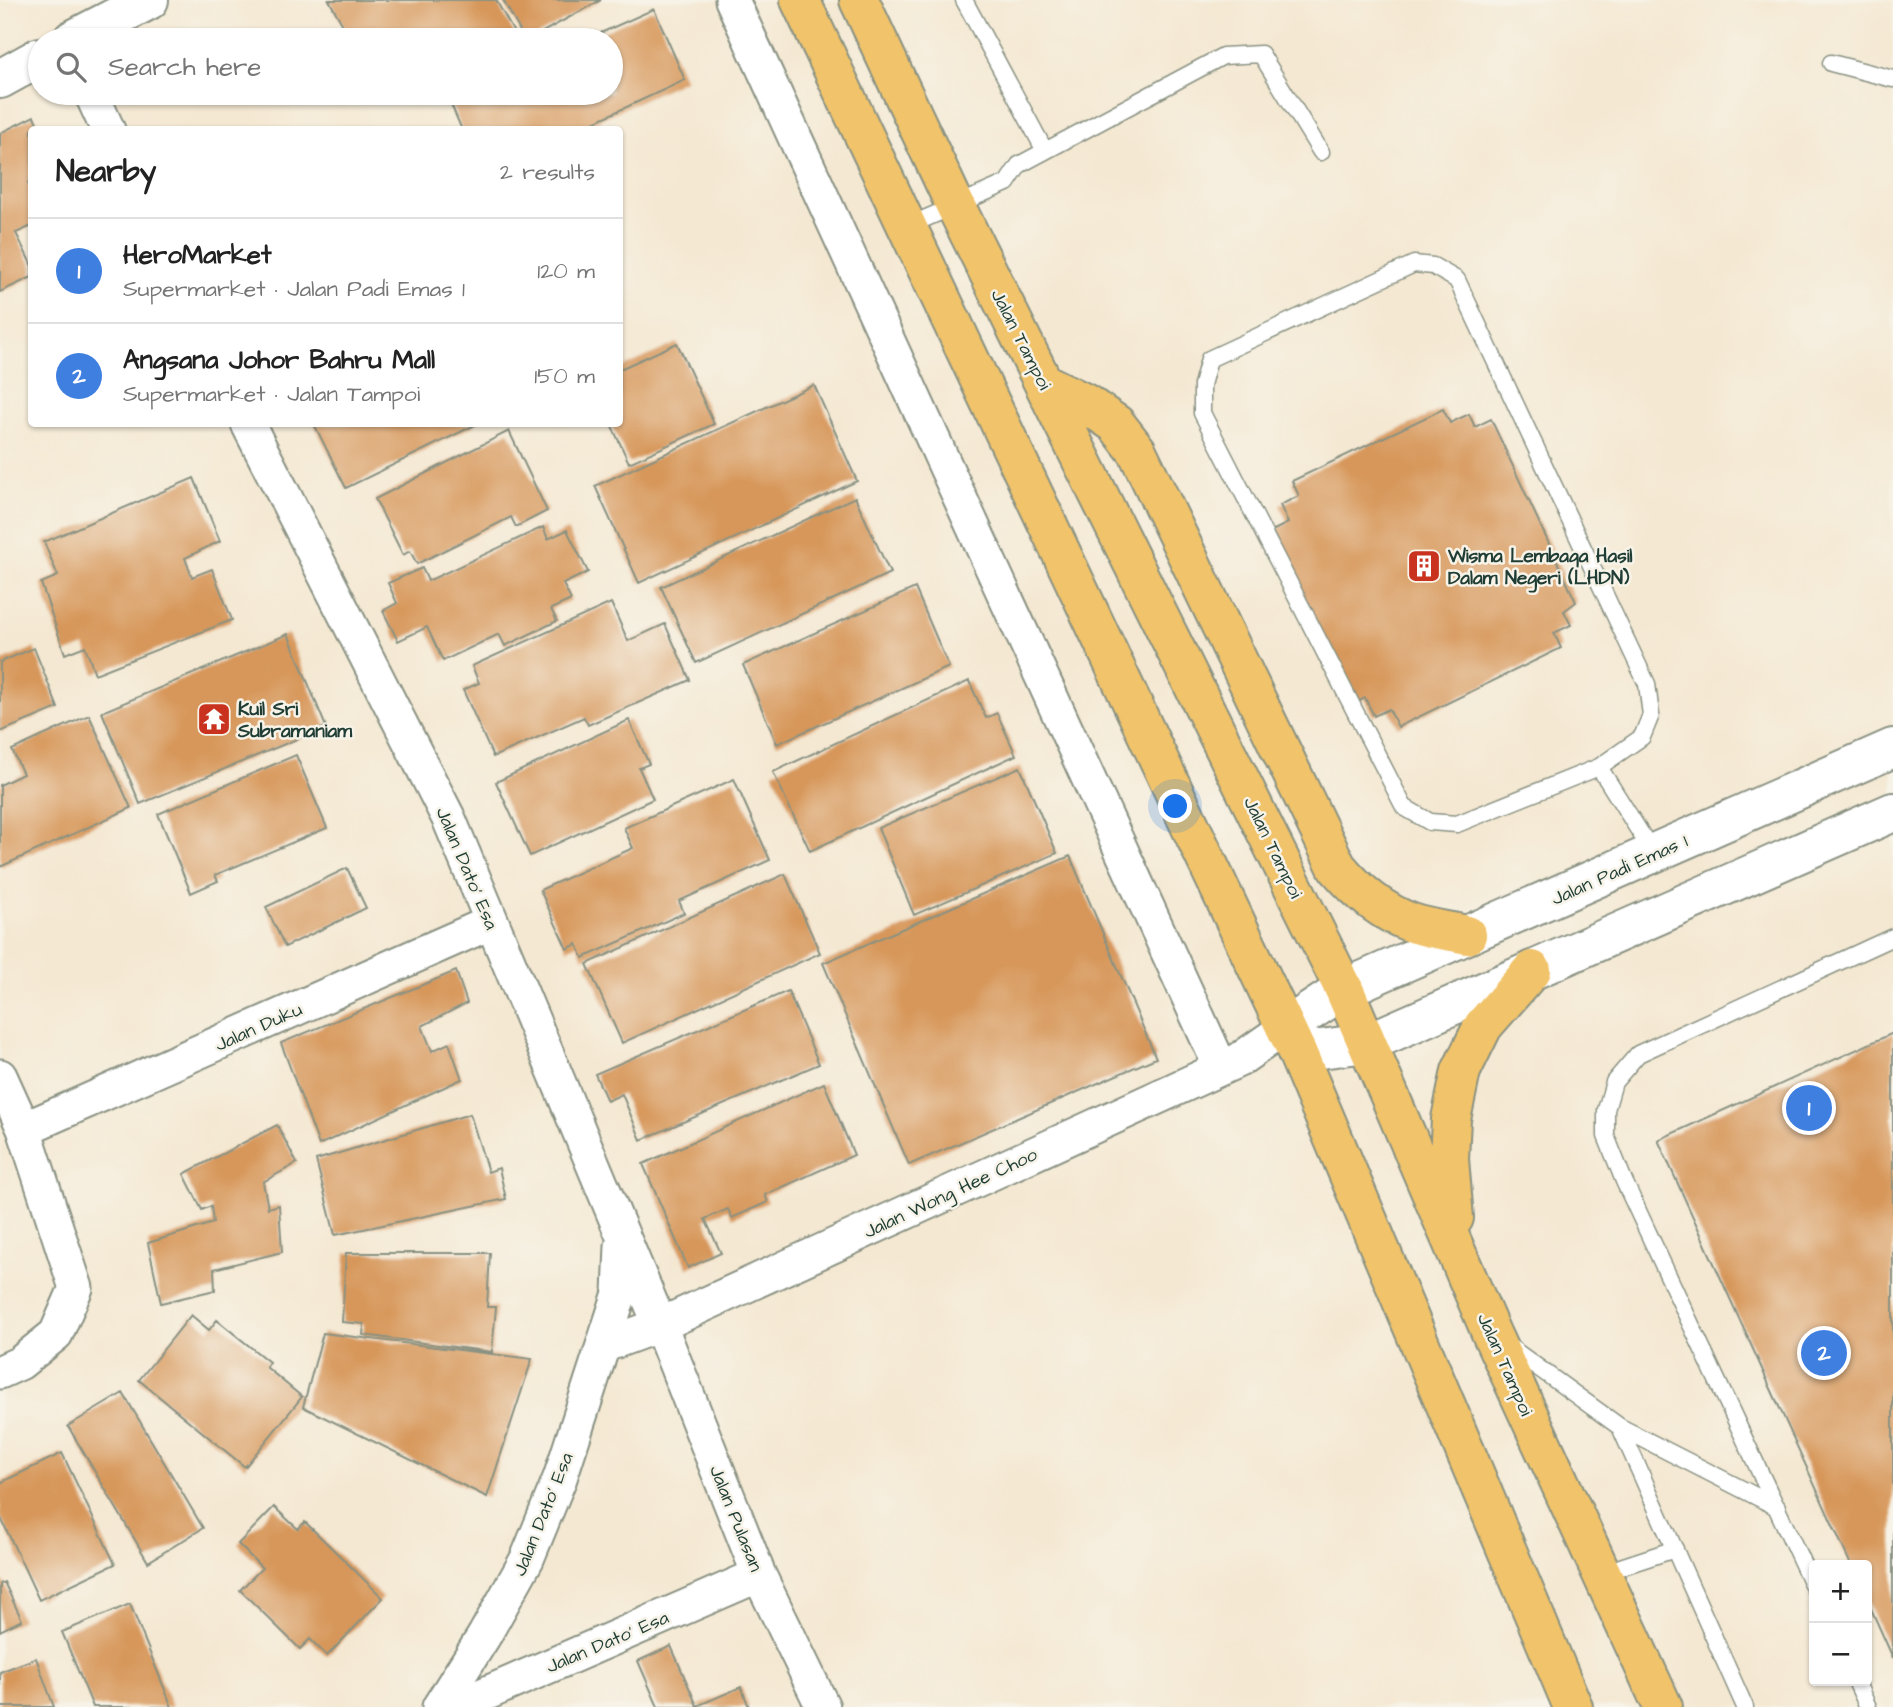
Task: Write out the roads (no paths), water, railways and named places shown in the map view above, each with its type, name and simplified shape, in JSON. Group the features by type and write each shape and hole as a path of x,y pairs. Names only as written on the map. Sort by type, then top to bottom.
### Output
{"main road":[{"path":"800,0 1291,1040 1460,1442 1564,1700"},
{"name":"Jalan Tampoi","path":"859,0 955,205 1344,989 1491,1333 1663,1707"},
{"path":"1044,383 1085,403 1116,424 1137,450 1337,867 1355,888 1383,910 1413,924 1467,935"},
{"path":"1457,1252 1450,1146 1451,1119 1461,1071 1483,1026 1532,970"}],"street":[{"path":"95,28 149,0"},
{"path":"732,0 1230,1064"},
{"path":"0,79 28,64"},
{"path":"97,105 106,126"},
{"name":"Jalan Dato' Esa","path":"250,427 449,819 660,1325"},
{"name":"Jalan Padi Emas 1","path":"1291,1040 1344,989 1893,748"},
{"path":"1291,1040 1367,1043 1893,813"},
{"name":"Jalan Duku","path":"24,1129 492,922"},
{"name":"Jalan Wong Hee Choo","path":"660,1325 1230,1064 1291,1040"},
{"path":"0,1076 24,1129 76,1288 56,1334 20,1363 0,1372"},
{"name":"Jalan Dato’ Esa","path":"439,1707 484,1636 527,1559 560,1478 620,1293 622,1233"},
{"path":"603,1346 660,1325"},
{"name":"Jalan Pulasan","path":"660,1325 759,1575 823,1707"},
{"name":"Jalan Dato' Esa","path":"454,1707 759,1575"}],"lane":[{"path":"964,0 1045,151"},
{"path":"908,226 1007,183 1018,164 1223,56 1261,54 1321,152"},
{"path":"1831,63 1893,79"},
{"path":"1414,264 1433,266 1457,279 1647,684 1651,715 1642,737 1599,767 1457,824 1430,822 1404,807 1202,413 1202,385 1209,359 1414,264"},
{"path":"1599,767 1653,853"},
{"path":"1809,1577 1624,1181 1606,1136 1606,1110 1614,1082 1638,1054 1893,937"},
{"path":"1491,1333 1620,1427 1777,1507"},
{"path":"1620,1427 1745,1707"},
{"path":"1602,1573 1675,1549"},
{"path":"1858,1686 1868,1707"}],"place":[{"name":"Wisma Lembaga Hasil Dalam Negeri (LHDN)","path":"1424,566"},
{"name":"Kuil Sri Subramaniam","path":"214,719"},
{"name":"HeroMarket","path":"1809,1108"},
{"name":"Angsana Johor Bahru Mall","path":"1824,1353"}]}
